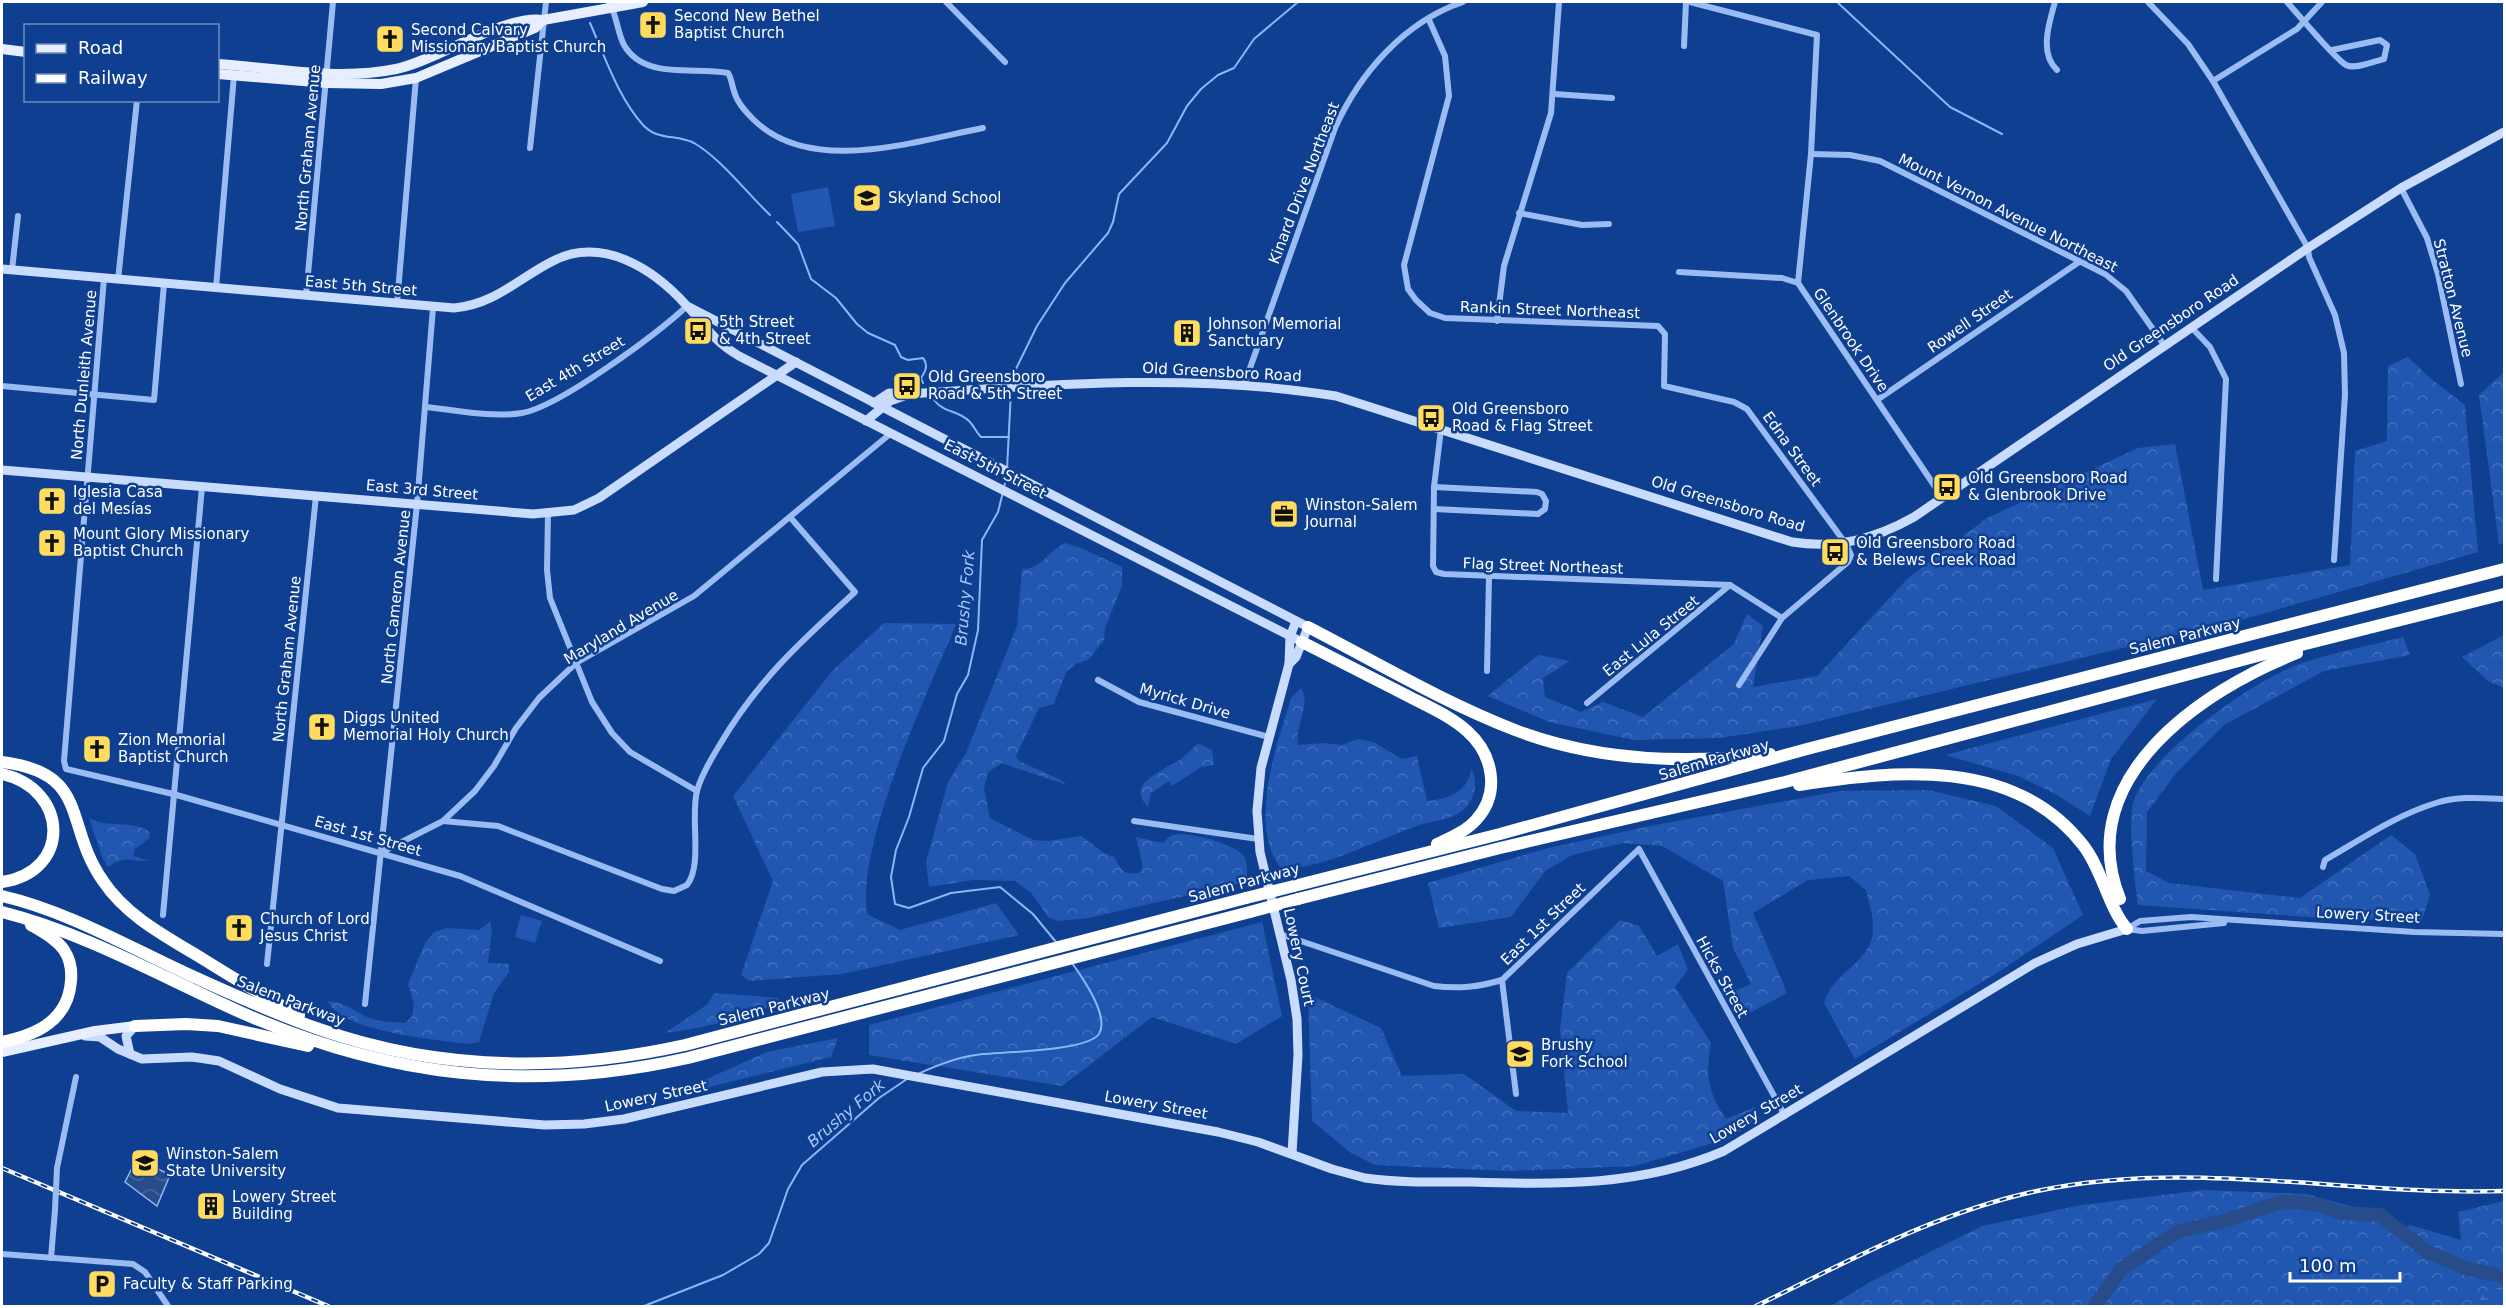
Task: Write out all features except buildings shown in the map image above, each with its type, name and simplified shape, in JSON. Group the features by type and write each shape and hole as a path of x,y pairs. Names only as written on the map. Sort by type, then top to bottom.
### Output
{"highway":[{"name":"Salem Parkway","path":"2,896 62,916 271,1011 345,1038 397,1052 475,1063 528,1065 607,1060 685,1045 1529,826 1807,749 2505,569"},
{"name":"Salem Parkway","path":"2,912 63,931 266,1023 368,1058 420,1070 501,1078 609,1073 697,1056 1500,848 1732,795 2505,594"},
{"path":"1308,627 1492,720 1567,745 1618,755 1688,760 1735,758 1807,749"},
{"path":"2127,929 2127,917 2111,871 2109,837 2117,802 2136,767 2180,722 2224,689 2278,660 2334,638"},
{"path":"1296,640 1444,715 1469,733 1484,753 1491,778 1490,794 1484,809 1463,831 1417,854"},
{"path":"2,762 34,768 58,783 71,802 96,870 109,890 136,916 261,995 345,1038"},
{"path":"2,774 22,781 40,794 51,812 54,827 50,848 42,862 22,877 2,882"},
{"path":"1732,795 1890,774 1943,775 1998,787 2043,808 2073,833 2097,867 2119,920 2127,929"},
{"path":"2,1042 34,1034 50,1024 62,1011 71,984 70,964 63,948 18,916"},
{"path":"135,1026 186,1024 218,1026 368,1058"}],"main road":[{"path":"219,74 327,78 399,69 532,18 543,20 611,5 643,2"},
{"path":"219,64 381,84 416,78 535,28 543,20"},
{"path":"416,78 424,68 464,50 465,42"},
{"path":"2,49 24,52"},
{"path":"2,1052 95,1031 135,1026"}],"street":[{"name":"North Graham Avenue","path":"306,296 333,2"},
{"path":"530,148 546,2"},
{"path":"946,2 1005,62"},
{"name":"Kinard Drive Northeast","path":"1244,385 1320,168 1343,110 1382,55 1404,36 1463,2"},
{"path":"1497,321 1504,266 1551,113 1558,2"},
{"path":"1684,46 1688,2"},
{"name":"Glenbrook Drive","path":"1688,2 1817,35 1811,154 1798,284 1942,497"},
{"path":"2055,2 2049,23 2047,47 2049,62 2057,70"},
{"path":"2148,2 2188,44 2213,81 2308,248 2309,257 2334,315 2344,353 2345,396 2334,560"},
{"path":"2287,2 2305,22 2332,50 2347,65 2354,66 2384,59 2387,45 2380,40 2332,50"},
{"path":"2213,81 2305,22 2322,2"},
{"path":"611,5 623,43 631,54 664,70 728,73 738,100 755,121 774,134 802,145 835,151 861,150 983,128"},
{"name":"Rankin Street Northeast","path":"1429,20 1445,56 1449,96 1404,265 1408,289 1430,313 1466,320 1658,326 1665,334 1664,386"},
{"path":"216,288 234,75"},
{"path":"397,304 416,78"},
{"path":"1554,94 1612,98"},
{"name":"North Dunleith Avenue","path":"118,280 137,102"},
{"name":"Old Greensboro Road","path":"866,421 889,393 910,394 1122,382 1244,385 1293,389 1336,396 1792,542 1813,545 1846,544 1885,533 1914,518 2163,345 2308,248 2401,188 2505,132"},
{"name":"Mount Vernon Avenue Northeast","path":"1811,154 1850,155 1880,161 2104,274 2126,291 2163,345"},
{"name":"Stratton Avenue","path":"2401,188 2427,238 2438,274 2461,384"},
{"path":"1519,213 1582,225 1609,224"},
{"path":"7,269 18,216"},
{"name":"East 5th Street","path":"7,269 433,308 462,308 480,303 556,259 588,251 609,253 633,263 652,275 687,306 705,331 721,345 890,434 1296,640"},
{"name":"Rowell Street","path":"1877,400 2079,262"},
{"path":"1679,272 1782,278 1798,284"},
{"name":"North Dunleith Avenue","path":"64,761 104,278"},
{"path":"2,386 154,400 164,284"},
{"name":"East 5th Street","path":"687,306 1308,627"},
{"name":"East 4th Street","path":"426,407 513,415 537,409 655,334 687,306"},
{"name":"North Cameron Avenue","path":"365,1004 417,504 433,308"},
{"path":"2191,327 2210,347 2226,379 2216,579"},
{"name":"East 3rd Street","path":"2,470 548,514 574,510 599,498 796,362"},
{"name":"Edna Street","path":"1664,386 1734,402 1747,410 1846,544"},
{"name":"Flag Street Northeast","path":"1442,429 1434,488 1433,566 1436,572 1730,585"},
{"name":"Maryland Avenue","path":"381,852 443,821 476,791 516,728 539,698 576,663 685,603 890,434"},
{"path":"163,915 202,487"},
{"path":"1434,488 1537,492 1542,494 1546,501 1545,509 1538,514 1434,509"},
{"name":"North Graham Avenue","path":"267,964 316,496"},
{"path":"548,514 547,570 550,598 592,702 620,743 642,759 697,791"},
{"path":"443,821 498,826 639,881 675,891 687,885 693,869 697,791 733,722 757,688 783,658 855,592 790,517"},
{"path":"1739,685 1782,618 1848,562 1851,555 1846,544"},
{"path":"1487,671 1489,576"},
{"path":"1730,585 1782,618"},
{"name":"East Lula Street","path":"1587,703 1730,585"},
{"name":"Lowery Court","path":"1292,1153 1298,1036 1291,980 1258,839 1259,782 1288,664 1296,657 1296,621"},
{"name":"Lowery Court","path":"1296,640 1308,627"},
{"name":"Myrick Drive","path":"1098,680 1138,702 1269,737"},
{"name":"East 1st Street","path":"64,761 70,771 173,794 381,852 480,883 660,961"},
{"path":"2323,867 2325,860 2335,854 2398,819 2436,802 2466,797 2505,800"},
{"path":"1134,821 1258,839"},
{"name":"East 1st Street","path":"1280,934 1434,986 1458,989 1502,980 1639,849"},
{"name":"Hicks Street","path":"1639,849 1785,1117"},
{"name":"Lowery Street","path":"79,1036 100,1037 142,1059 192,1057 219,1061 280,1089 338,1108 545,1125 584,1124 624,1119 834,1070 889,1071 1218,1132 1292,1153 1343,1173 1377,1180 1548,1185 1596,1183 1644,1177 1695,1163 1743,1142 2035,963 2078,944 2127,929 2140,921 2176,917 2414,933 2505,934"},
{"path":"1502,980 1516,1094"},
{"path":"130,1054 126,1036 135,1026"},
{"path":"51,1258 57,1168 76,1077"},
{"path":"2,1254 136,1266 145,1272 168,1306"}],"green space":[{"path":"828,187 835,226 798,232 791,194"},
{"path":"2408,357 2430,378 2465,405 2478,552 2248,618 1798,726 1719,738 1634,740 1549,722 1488,696 1538,655 1570,661 1543,678 1545,697 1581,712 1603,702 1643,717 1734,644 1747,614 1763,626 1753,687 1817,676 1907,579 1987,518 2138,448 2175,444 2203,590 2350,565 2355,451 2387,441 2388,366"},
{"path":"2504,372 2504,543 2499,544 2479,395"},
{"path":"1065,543 1122,567 1122,586 1105,628 1104,640 1088,660 1076,664 1066,672 1054,704 1039,708 1016,756 1019,761 1067,785 1002,763 988,772 984,789 990,818 1033,840 1048,841 1081,836 1104,853 1114,857 1121,868 1129,873 1139,873 1143,867 1136,837 1163,843 1171,836 1181,834 1210,839 1238,851 1245,857 1247,878 1242,883 1088,918 1060,921 1049,918 1032,894 1015,881 973,880 929,887 926,862 948,782 966,753 1017,626 1022,569 1039,563"},
{"path":"884,623 956,624 912,728 883,810 872,849 866,884 867,914 900,930 996,903 1019,935 842,974 749,981 741,975 773,881 733,796 833,670"},
{"path":"2504,635 2504,688 2488,681 2462,657"},
{"path":"2403,637 2410,655 2324,671 2224,725 2177,772 2147,812 2146,871 2169,883 2300,898 2391,835 2415,854 2430,895 2422,920 2336,919 2138,905 2132,851 2132,809 2134,800 2144,782 2160,762 2202,723 2250,689 2273,676 2318,658"},
{"path":"1301,688 1305,701 1298,731 1298,745 1324,743 1342,745 1358,739 1373,742 1402,759 1417,756 1427,801 1450,796 1462,789 1471,769 1475,781 1472,799 1464,809 1450,818 1405,830 1330,860 1295,868 1280,867 1271,849 1266,829 1268,784 1291,698"},
{"path":"2157,699 2111,759 2090,816 2057,795 2018,776 1945,755"},
{"path":"1198,743 1212,750 1214,765 1201,767 1172,786 1169,781 1151,793 1148,807 1142,798 1141,791 1144,784 1157,773 1181,759"},
{"path":"1928,790 1996,806 2053,848 2083,915 1997,973 1855,1059 1824,1003 1836,982 1860,958 1872,939 1872,918 1866,890 1849,876 1808,880 1753,913 1787,993 1746,1015 1732,992 1751,984 1733,948 1723,881 1662,846 1623,843 1572,855 1545,871 1511,917 1439,928 1428,883 1548,848 1650,826 1840,791"},
{"path":"89,818 104,823 135,826 150,832 149,838 135,849 133,856 149,861 124,860 108,867"},
{"path":"521,915 542,921 535,943 515,937"},
{"path":"1620,920 1639,926 1657,956 1678,944 1688,970 1675,987 1711,1043 1708,1074 1715,1100 1726,1119 1755,1107 1760,1119 1730,1138 1635,1166 1509,1171 1375,1165 1351,1153 1312,1121 1308,994 1381,1028 1402,1076 1464,1074 1516,1111 1568,1113 1560,1030 1567,973"},
{"path":"490,922 492,931 488,963 509,964 509,972 494,993 479,1042 469,1044 392,1033 351,1020 337,1012 328,1001 343,1004 373,1019 405,1023 412,1016 414,1004 408,984 425,943 434,932 447,928 479,930"},
{"path":"1262,922 1282,1016 1236,1044 1152,1017 1062,1086 869,1055 869,1025"},
{"path":"714,993 779,998 772,1005 744,1017 665,1033 708,1004"},
{"path":"838,1038 831,1057 665,1098 767,1052"},
{"path":"2203,1190 2306,1194 2357,1208 2396,1233 2410,1225 2461,1240 2458,1212 2504,1201 2504,1306 1831,1306 1870,1282 1982,1226 2081,1205"},
{"path":"2504,1286 2504,1306 2481,1306 2480,1299 2485,1292"}],"water":[{"path":"137,1158 170,1175 157,1206 125,1182"}],"waterway":[{"name":"Brushy Fork","path":"1011,385 1011,379 1037,326 1065,283 1108,233 1113,222 1119,194 1167,143 1187,106 1201,89 1218,75 1234,68 1254,39 1298,2"},
{"path":"1837,2 1950,107 2002,134"},
{"path":"590,23 619,89 643,125 655,133 687,140 704,149 770,215"},
{"path":"777,222 798,244 811,279 836,298 857,324 868,333 895,345 901,357 908,360 923,358 926,366 921,378 923,383"},
{"name":"Brushy Fork","path":"1007,469 1011,391"},
{"path":"934,400 942,407 965,417 981,437 1009,437"},
{"name":"Brushy Fork","path":"1004,487 1007,475"},
{"name":"Brushy Fork","path":"1003,492 998,512 982,540 978,630 968,675 957,694 944,741 923,768 909,817 896,850 891,877 895,904 909,908 951,893 1000,887 1033,914 1056,942"},
{"name":"Brushy Fork","path":"918,1074 941,1064 967,1057 1063,1047 1091,1040 1099,1034 1101,1017 1093,997 1072,963"},
{"name":"Brushy Fork","path":"644,1306 723,1275 759,1254 769,1243 788,1189 802,1165 879,1098 907,1079"},
{"path":"2095,1306 2121,1269 2179,1231 2227,1220 2284,1201 2320,1205 2340,1213 2380,1215 2426,1251 2465,1268 2504,1277"}],"railway":[{"path":"2,1168 328,1306"},
{"path":"1756,1306 1928,1225 2000,1200 2037,1191 2095,1182 2153,1178 2212,1178 2446,1191 2504,1191"}],"place":[{"name":"Second New Bethel Baptist Church","path":"653,25"},
{"name":"Second Calvary Missionary Baptist Church","path":"390,39"},
{"name":"Skyland School","path":"867,198"},
{"name":"5th Street & 4th Street","path":"698,331"},
{"name":"Johnson Memorial Sanctuary","path":"1187,333"},
{"name":"Old Greensboro Road & 5th Street","path":"907,386"},
{"name":"Old Greensboro Road & Flag Street","path":"1431,418"},
{"name":"Old Greensboro Road & Glenbrook Drive","path":"1947,487"},
{"name":"Iglesia Casa del Mesías","path":"52,501"},
{"name":"Winston-Salem Journal","path":"1284,514"},
{"name":"Mount Glory Missionary Baptist Church","path":"52,543"},
{"name":"Old Greensboro Road & Belews Creek Road","path":"1835,552"},
{"name":"Diggs United Memorial Holy Church","path":"322,727"},
{"name":"Zion Memorial Baptist Church","path":"97,749"},
{"name":"Church of Lord Jesus Christ","path":"239,928"},
{"name":"Brushy Fork School","path":"1520,1054"},
{"name":"Winston-Salem State University","path":"145,1163"},
{"name":"Lowery Street Building","path":"211,1206"},
{"name":"Faculty & Staff Parking","path":"102,1284"}]}
